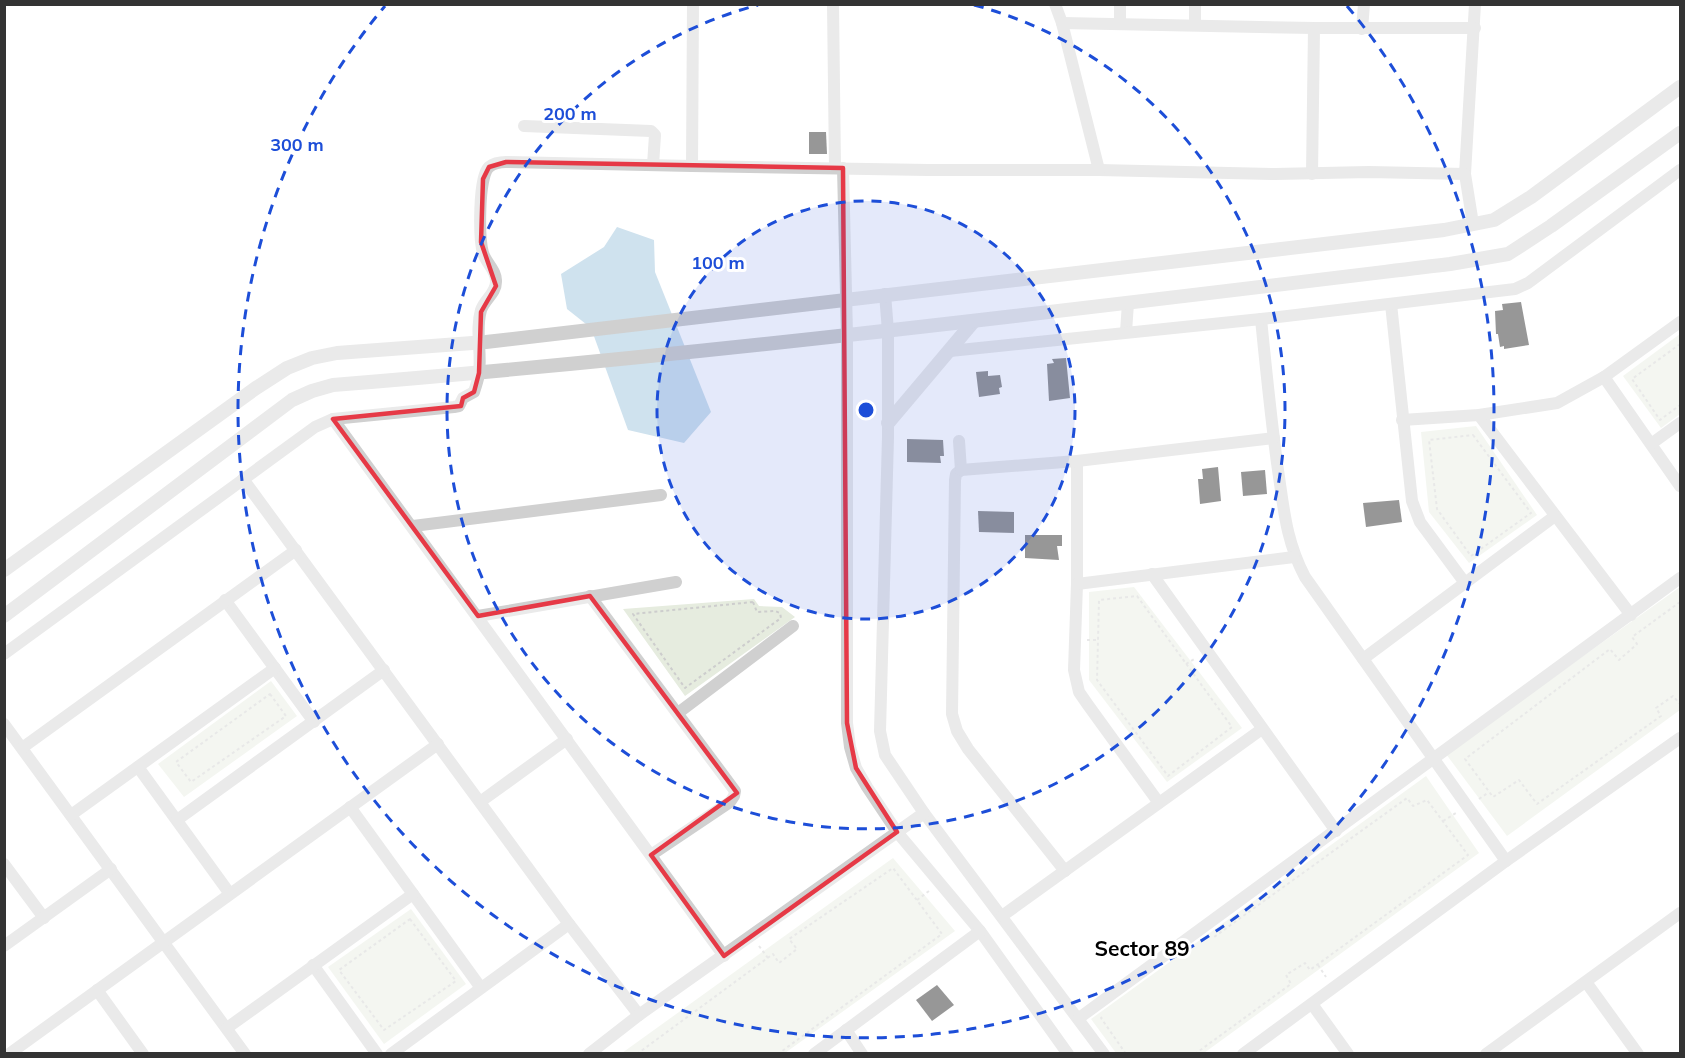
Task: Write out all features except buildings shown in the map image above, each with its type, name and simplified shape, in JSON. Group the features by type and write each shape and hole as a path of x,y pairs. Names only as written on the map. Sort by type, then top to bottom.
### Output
{"street":[{"path":"692,166 693,4"},
{"path":"833,4 847,335 849,739 856,768 897,832 980,931 1068,1053"},
{"path":"1054,4 1062,23 1099,170"},
{"path":"1119,4 1120,23"},
{"path":"1195,4 1195,26"},
{"path":"1362,29 1364,4"},
{"path":"1473,224 1465,174 1475,4"},
{"path":"1062,23 1362,29 1475,28"},
{"path":"1312,174 1314,28"},
{"path":"4,570 256,387 287,368 312,358 338,353 478,342 1444,230 1494,220 1531,197 1680,87"},
{"path":"524,126 651,130 655,135 653,165"},
{"path":"4,616 292,400 312,391 333,386 888,331 1450,264 1508,254 1551,226 1680,133"},
{"path":"4,654 315,427 333,419 459,406 464,398 474,392 479,373 478,342 481,312 484,302 496,286 496,278 483,253 480,223 483,179 489,167 496,163 1465,174"},
{"path":"950,351 1506,291 1522,286 1680,170"},
{"path":"885,294 888,331 888,423 880,731 885,755 924,813 1104,1053"},
{"path":"1126,332 1128,303"},
{"path":"1390,304 1415,514 1465,583"},
{"path":"1261,319 1287,534 1294,557 1305,577 1506,861"},
{"path":"888,423 974,321"},
{"path":"1402,420 1479,415 1557,403 1604,377 1680,322"},
{"path":"1604,377 1680,486"},
{"path":"1479,415 1631,615"},
{"path":"333,419 724,956"},
{"path":"1651,444 1680,423"},
{"path":"1065,871 968,749 954,722 952,694 955,480 957,474 961,470 1077,461 1274,438"},
{"path":"959,441 961,470"},
{"path":"1077,461 1074,670 1076,681 1088,705 1159,803"},
{"path":"243,478 569,924 639,1015"},
{"path":"413,526 661,495"},
{"path":"1363,659 1556,516"},
{"path":"22,747 296,550"},
{"path":"1077,584 1294,557"},
{"path":"1152,574 1336,831"},
{"path":"1079,1018 1680,578"},
{"path":"478,616 676,582"},
{"path":"590,596 735,791 730,802 651,855"},
{"path":"225,600 314,722"},
{"path":"678,713 793,626"},
{"path":"71,815 275,668"},
{"path":"177,820 384,670"},
{"path":"4,724 245,1053"},
{"path":"1002,916 1262,729"},
{"path":"1243,1053 1506,861 1680,738"},
{"path":"480,802 567,739"},
{"path":"9,1053 438,744"},
{"path":"138,767 230,894"},
{"path":"350,807 482,988"},
{"path":"589,1053 924,813"},
{"path":"4,864 44,918"},
{"path":"4,946 111,869"},
{"path":"227,1028 413,894"},
{"path":"1488,1053 1680,913"},
{"path":"391,1053 569,924"},
{"path":"814,1053 980,931"},
{"path":"313,965 377,1053"},
{"path":"1586,982 1638,1053"},
{"path":"97,990 143,1053"},
{"path":"1312,1004 1348,1053"},
{"path":"846,1030 862,1053"}],"path":[{"path":"1680,344 1632,379 1660,420 1680,405"},
{"path":"1473,435 1531,513 1471,556 1437,509 1429,440 1473,435"},
{"path":"1137,596 1232,727 1168,776 1097,680 1099,600 1137,596"},
{"path":"753,602 757,612 775,611 780,613 781,618 685,688 633,614 753,602"},
{"path":"1680,602 1632,637 1637,644 1619,660 1610,649 1465,759 1493,797 1519,780 1537,804 1661,716 1656,708 1673,696 1680,704"},
{"path":"270,694 286,716 191,782 176,762 270,694"},
{"path":"1195,1053 1291,984 1286,975 1305,963 1310,970 1468,855 1427,800 1413,806 1407,798 1206,943"},
{"path":"637,1053 773,954 779,963 797,949 789,939 893,867 942,934 778,1053"},
{"path":"411,919 456,981 384,1030 339,970 411,919"},
{"path":"752,936 768,958"},
{"path":"1110,1011 1101,1018 1126,1053"}],"highlighted area":[{"path":"506,162 843,168 847,723 856,768 897,832 724,956 651,855 737,793 590,596 478,616 333,419 461,406 463,398 474,392 479,373 481,312 496,286 481,242 483,179 489,167"}],"shaded area":[{"path":"1680,334 1680,414 1661,428 1623,376"},
{"path":"1476,426 1537,515 1469,563 1429,512 1421,432"},
{"path":"1134,587 1242,728 1167,782 1089,680 1089,592"},
{"path":"1680,587 1680,710 1507,836 1446,754"},
{"path":"754,599 759,606 782,607 795,617 685,696 623,609"},
{"path":"271,681 297,716 184,797 158,764"},
{"path":"1426,776 1479,853 1204,1053 1116,1053 1091,1019"},
{"path":"893,858 955,931 785,1053 622,1053"},
{"path":"411,909 466,984 384,1044 328,967"}],"water":[{"path":"617,227 654,240 655,272 711,412 684,443 628,430 591,328 567,309 561,274 604,247"}],"district":[{"name":"Sector 89","path":"1142,949"}]}
